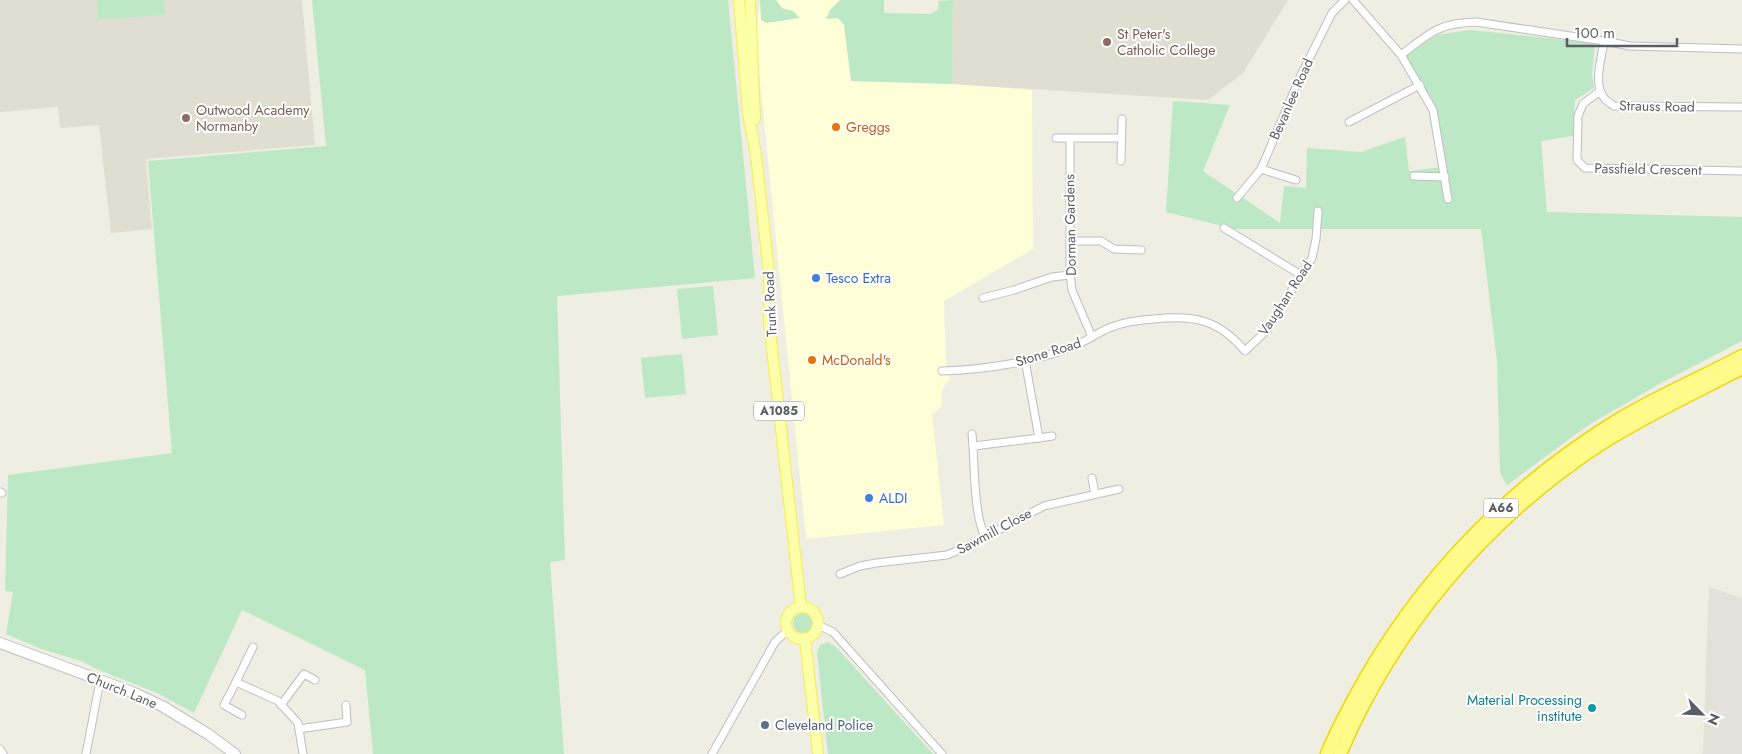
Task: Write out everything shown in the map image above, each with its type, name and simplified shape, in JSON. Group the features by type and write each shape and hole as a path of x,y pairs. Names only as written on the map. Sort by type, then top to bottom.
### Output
{"highway":[{"name":"A66","path":"1327,754 1333,738 1374,664 1401,623 1451,559 1475,533 1510,500 1556,463 1619,420 1742,356"},
{"name":"A66","path":"1340,754 1367,698 1388,661 1412,625 1445,583 1512,512 1557,475 1599,445 1652,414 1742,368"}],"main road":[{"name":"Trunk Road","path":"739,0 748,113 756,154 768,273 769,322 801,607"},
{"name":"A1085","path":"750,0 756,154"},
{"path":"801,607 814,612 818,625 814,634 805,639 795,637 788,630 787,625 792,611 801,607"},
{"path":"805,639 818,754"}],"street":[{"name":"Bevanlee Road","path":"1237,198 1261,169 1314,49 1332,13 1345,0"},
{"path":"1353,0 1401,55 1433,110 1448,199"},
{"path":"1401,55 1433,31 1458,22 1476,22 1630,46 1742,49"},
{"name":"Strauss Road","path":"1604,41 1598,79 1600,91 1605,99 1614,106 1742,108"},
{"path":"1350,122 1420,85"},
{"name":"Passfield Crescent","path":"1600,91 1583,104 1578,116 1577,160 1585,168 1742,171"},
{"path":"1121,161 1122,119"},
{"path":"1056,138 1121,138"},
{"name":"Dorman Gardens","path":"1070,138 1070,275 1072,290 1092,337"},
{"path":"1261,169 1296,180"},
{"path":"1414,176 1444,177"},
{"name":"Vaughan Road","path":"1245,351 1266,331 1312,258 1316,239 1318,211"},
{"path":"1224,228 1301,274"},
{"path":"1070,241 1101,241 1114,249 1141,250"},
{"path":"984,298 1052,277 1070,275"},
{"name":"Stone Road","path":"942,371 971,370 1025,360 1072,347 1110,327 1141,320 1180,316 1213,324 1232,336 1245,351"},
{"path":"1025,360 1039,438"},
{"path":"972,434 981,528 985,536"},
{"path":"974,446 1052,436"},
{"path":"1092,478 1095,494"},
{"name":"Sawmill Close","path":"840,574 860,566 876,563 947,555 1044,506 1119,489"},
{"path":"818,625 832,632 942,754"},
{"path":"712,754 775,642 788,630"},
{"name":"Church Lane","path":"0,643 132,692 162,706 208,734 235,754"},
{"path":"242,715 224,705 253,647"},
{"path":"281,704 304,674 315,680"},
{"path":"86,754 100,681"},
{"path":"236,682 281,704 298,723 303,754"},
{"path":"299,729 347,722 346,706"},
{"path":"0,749 3,754"}],"shaded area":[{"name":"Outwood Academy Normanby","path":"0,0 302,0 315,145 146,159 152,229 111,233 99,125 60,128 58,107 0,112"},
{"path":"97,0 164,0 165,15 98,19"},
{"path":"312,0 728,0 755,278 557,296 565,560 550,562 564,754 373,754 365,670 242,610 194,713 157,693 81,661 41,649 6,634 13,592 5,591 8,475 172,453 148,161 326,146"},
{"path":"760,0 840,0 833,7 827,19 838,18 844,25 852,81 952,84 1032,90 1033,249 944,301 946,363 950,380 941,391 942,405 932,414 944,525 806,539 756,41"},
{"path":"760,0 776,0 782,8 793,11 800,18 766,23 761,20"},
{"path":"840,0 884,0 884,13 931,14 937,11 938,1 953,0 952,84 851,81 844,25 838,18 826,19 830,10"},
{"name":"St Peter's Catholic College","path":"953,0 1288,0 1243,73 1208,100 952,84"},
{"path":"1470,30 1595,43 1592,74 1594,88 1575,100 1573,136 1541,141 1547,212 1742,217 1742,341 1659,384 1587,426 1507,485 1500,473 1497,361 1481,229 1235,229 1166,212 1173,101 1230,105 1203,171 1280,223 1284,186 1306,188 1307,148 1361,152 1405,137 1409,171 1444,167 1434,106 1421,81 1403,57 1437,35"},
{"path":"713,286 718,335 682,339 677,289"},
{"path":"682,354 686,394 645,398 641,358"},
{"path":"1709,587 1742,598 1742,754 1703,754"},
{"path":"803,613 810,616 813,623 810,630 803,633 796,630 793,623 796,616"},
{"path":"828,642 837,648 933,754 828,754 817,653 820,645"}],"place":[{"name":"St Peter's Catholic College","path":"1107,42"},
{"name":"Outwood Academy Normanby","path":"186,118"},
{"name":"Greggs","path":"836,127"},
{"name":"Tesco Extra","path":"816,278"},
{"name":"McDonald's","path":"812,360"},
{"name":"ALDI","path":"869,498"},
{"name":"Material Processing institute","path":"1592,708"},
{"name":"Cleveland Police","path":"765,725"}]}
